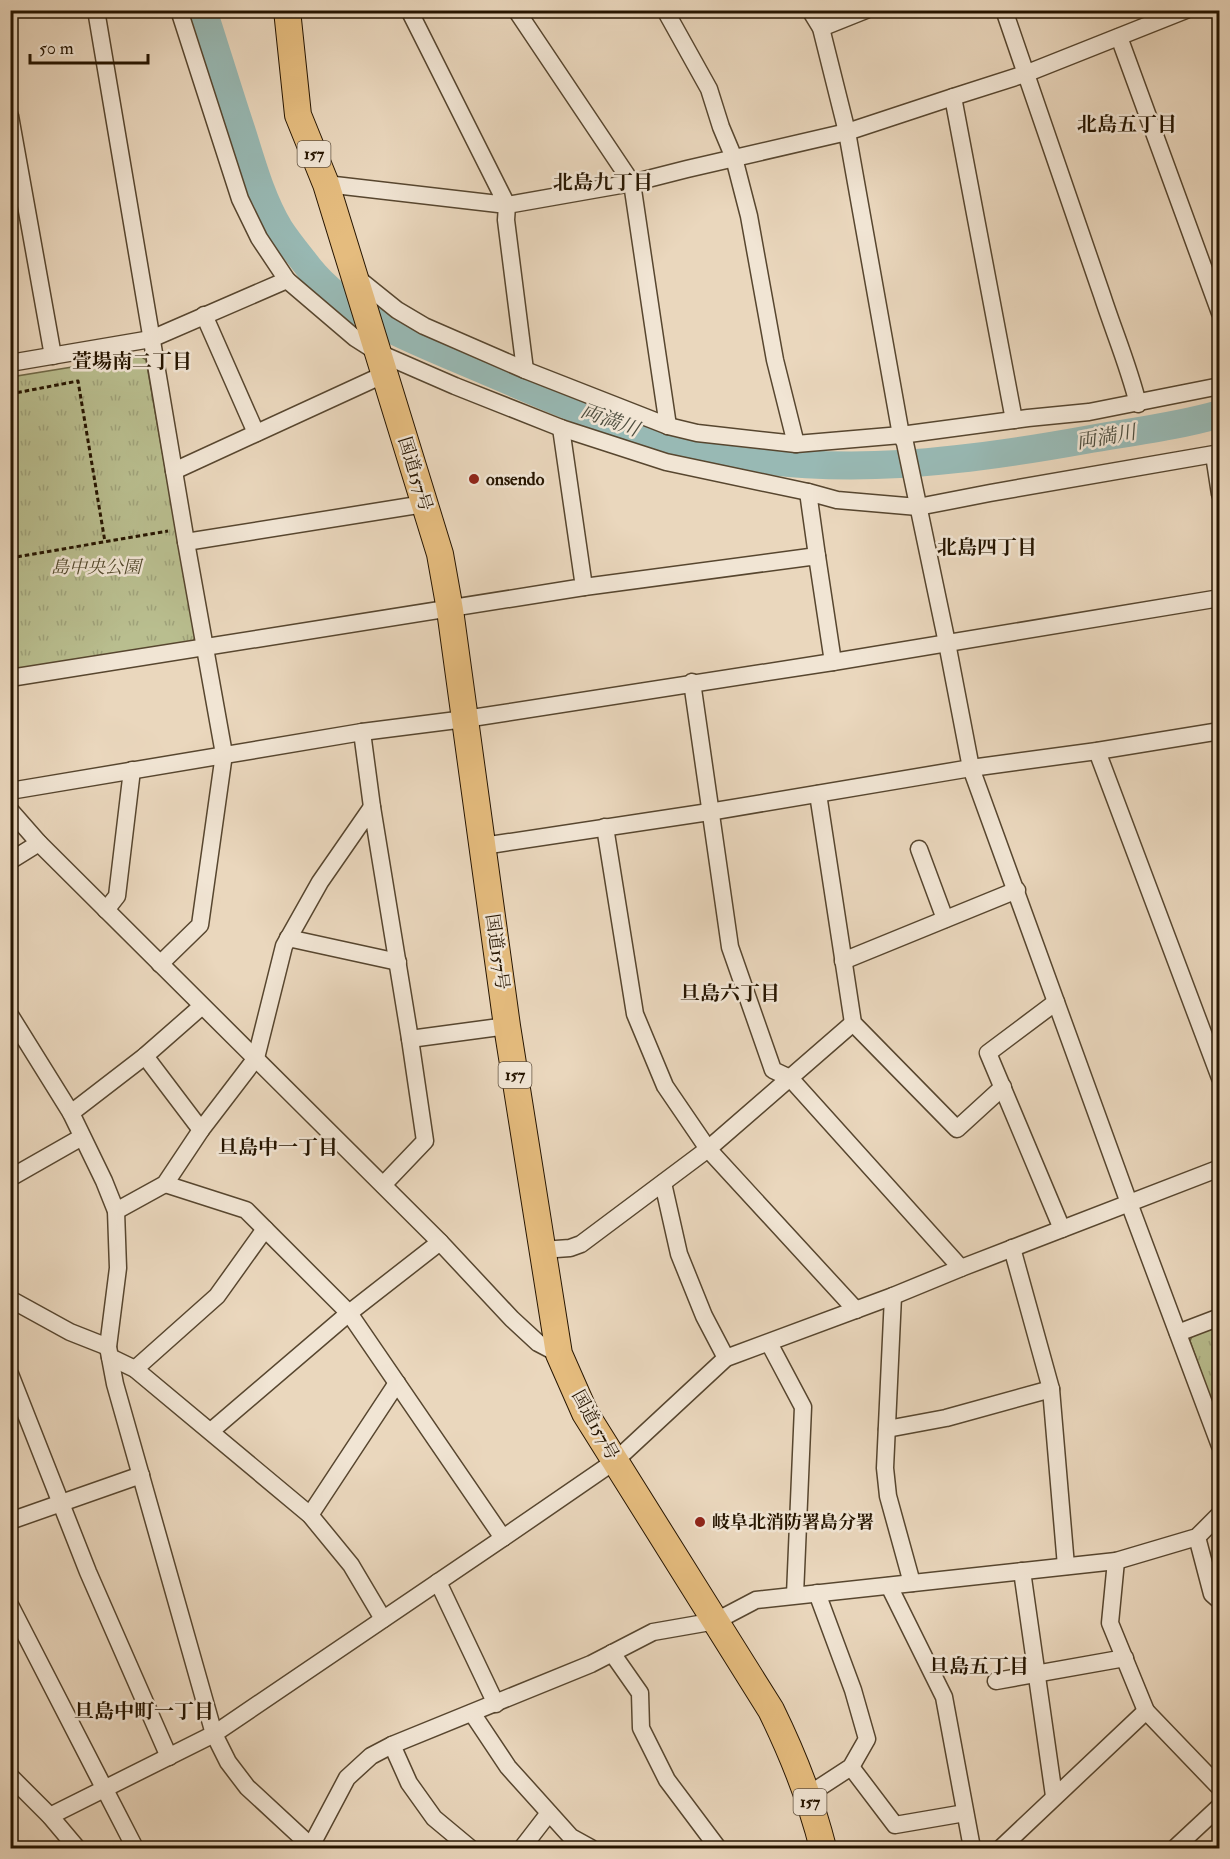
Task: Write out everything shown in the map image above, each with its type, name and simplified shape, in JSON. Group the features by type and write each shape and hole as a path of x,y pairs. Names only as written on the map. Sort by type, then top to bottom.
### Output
{"highway":[{"name":"国道157号","path":"287,10 298,115 327,184 440,554 450,610 507,1026 559,1354 585,1413 771,1710 794,1757 808,1795 817,1845"}],"street":[{"path":"96,10 224,754 200,925 160,964"},
{"path":"179,10 240,199 259,237 287,280 379,356 561,428 666,462 837,500 918,507 1217,454 1220,494"},
{"path":"409,10 507,205 506,220 525,370"},
{"path":"516,10 632,183 668,426"},
{"path":"665,10 709,89 734,158 749,216 775,360 795,444"},
{"path":"810,10 821,28 847,132 903,439 948,643 971,768 1220,1446"},
{"path":"821,28 866,10"},
{"path":"1004,10 1132,380 1138,404"},
{"path":"327,184 507,205 632,183 847,132 1025,74 1186,10"},
{"path":"1119,37 1220,313"},
{"path":"953,97 1014,420"},
{"path":"10,116 53,356"},
{"path":"10,363 151,339 287,280"},
{"path":"358,285 424,326 610,405 668,426 697,433 795,444 903,439 1014,420 1138,404 1220,386"},
{"path":"204,315 256,433"},
{"path":"174,471 256,433 379,356"},
{"path":"561,428 584,587"},
{"path":"808,492 833,662"},
{"path":"185,535 424,504"},
{"path":"10,678 584,587 817,556"},
{"path":"10,791 224,754 833,662 1220,598"},
{"path":"692,682 730,947 773,1070 790,1078 961,1268"},
{"path":"483,846 709,812 971,768 1097,752 1220,731"},
{"path":"362,732 425,1141 383,1185"},
{"path":"1097,752 1219,1076"},
{"path":"106,910 117,896 132,770"},
{"path":"818,794 853,1023 957,1129 1003,1087"},
{"path":"116,1211 165,1184 201,1130 256,1058 284,946 320,882 372,807"},
{"path":"10,810 39,843 440,1242 512,1319 538,1342 559,1354"},
{"path":"605,827 635,1014 665,1086 708,1149 856,1310"},
{"path":"10,861 39,843"},
{"path":"919,849 945,920"},
{"path":"843,960 1017,890"},
{"path":"288,938 398,962"},
{"path":"1056,1002 988,1053 1062,1229"},
{"path":"71,1113 145,1056 202,1006"},
{"path":"10,1015 71,1113 116,1211 118,1268 109,1352 214,1734 228,1762 246,1787 312,1847 347,1778 371,1756 591,1664 653,1632 716,1621 756,1600 1116,1561 1197,1537 1220,1514"},
{"path":"542,1250 570,1248 581,1244 708,1149 853,1023"},
{"path":"410,1039 507,1026"},
{"path":"145,1056 201,1130"},
{"path":"10,1178 82,1137"},
{"path":"50,1816 214,1734 615,1461 726,1358 893,1296 1220,1168"},
{"path":"663,1183 679,1254 704,1316 726,1358"},
{"path":"165,1184 246,1210 350,1313 503,1538"},
{"path":"135,1369 217,1296 265,1229"},
{"path":"211,1431 350,1313 440,1242"},
{"path":"1012,1248 1051,1389 1066,1566"},
{"path":"893,1296 885,1468 888,1496 912,1583"},
{"path":"10,1299 109,1352 135,1369 310,1515 351,1565 383,1619"},
{"path":"1178,1333 1220,1317"},
{"path":"769,1343 804,1407 795,1595"},
{"path":"10,1374 88,1572 169,1757"},
{"path":"310,1515 397,1383"},
{"path":"887,1429 946,1418 1051,1389"},
{"path":"10,1521 141,1475"},
{"path":"1197,1537 1212,1594 1220,1601"},
{"path":"1116,1561 1110,1623 1146,1711 1220,1788"},
{"path":"1022,1571 1054,1796"},
{"path":"438,1582 496,1704"},
{"path":"889,1586 944,1697 972,1848"},
{"path":"808,1795 851,1767 867,1739 853,1690 817,1593"},
{"path":"10,1605 135,1848"},
{"path":"612,1653 640,1693 641,1728 668,1780 718,1848"},
{"path":"996,1681 1125,1658"},
{"path":"1001,1848 1146,1711"},
{"path":"472,1713 508,1767 571,1837 591,1848"},
{"path":"392,1746 409,1784 434,1818 470,1848"},
{"path":"851,1767 895,1825 965,1813"},
{"path":"10,1776 50,1816 77,1848"},
{"path":"1175,1848 1220,1806"},
{"path":"522,1848 549,1813"}],"path":[{"path":"10,394 78,381 105,542"},
{"path":"10,558 105,542 185,535"}],"green space":[{"name":"島中央公園","path":"140,356 146,360 195,637 193,642 11,670 11,377"},
{"path":"1219,1325 1219,1422 1190,1341 1192,1336"}],"waterway":[{"name":"両満川","path":"203,10 262,192 279,228 309,268 345,302 388,328 565,404 654,437 714,452 760,460 853,465 900,464 993,455 1152,429 1220,414"}],"place":[{"name":"onsendo","path":"474,479"},
{"name":"岐阜北消防署島分署","path":"700,1522"}],"district":[{"name":"北島五丁目","path":"1127,124"},
{"name":"北島九丁目","path":"603,182"},
{"name":"萱場南二丁目","path":"132,361"},
{"name":"北島四丁目","path":"987,547"},
{"name":"旦島六丁目","path":"730,993"},
{"name":"旦島中一丁目","path":"278,1147"},
{"name":"旦島五丁目","path":"979,1666"},
{"name":"旦島中町一丁目","path":"144,1711"}]}
